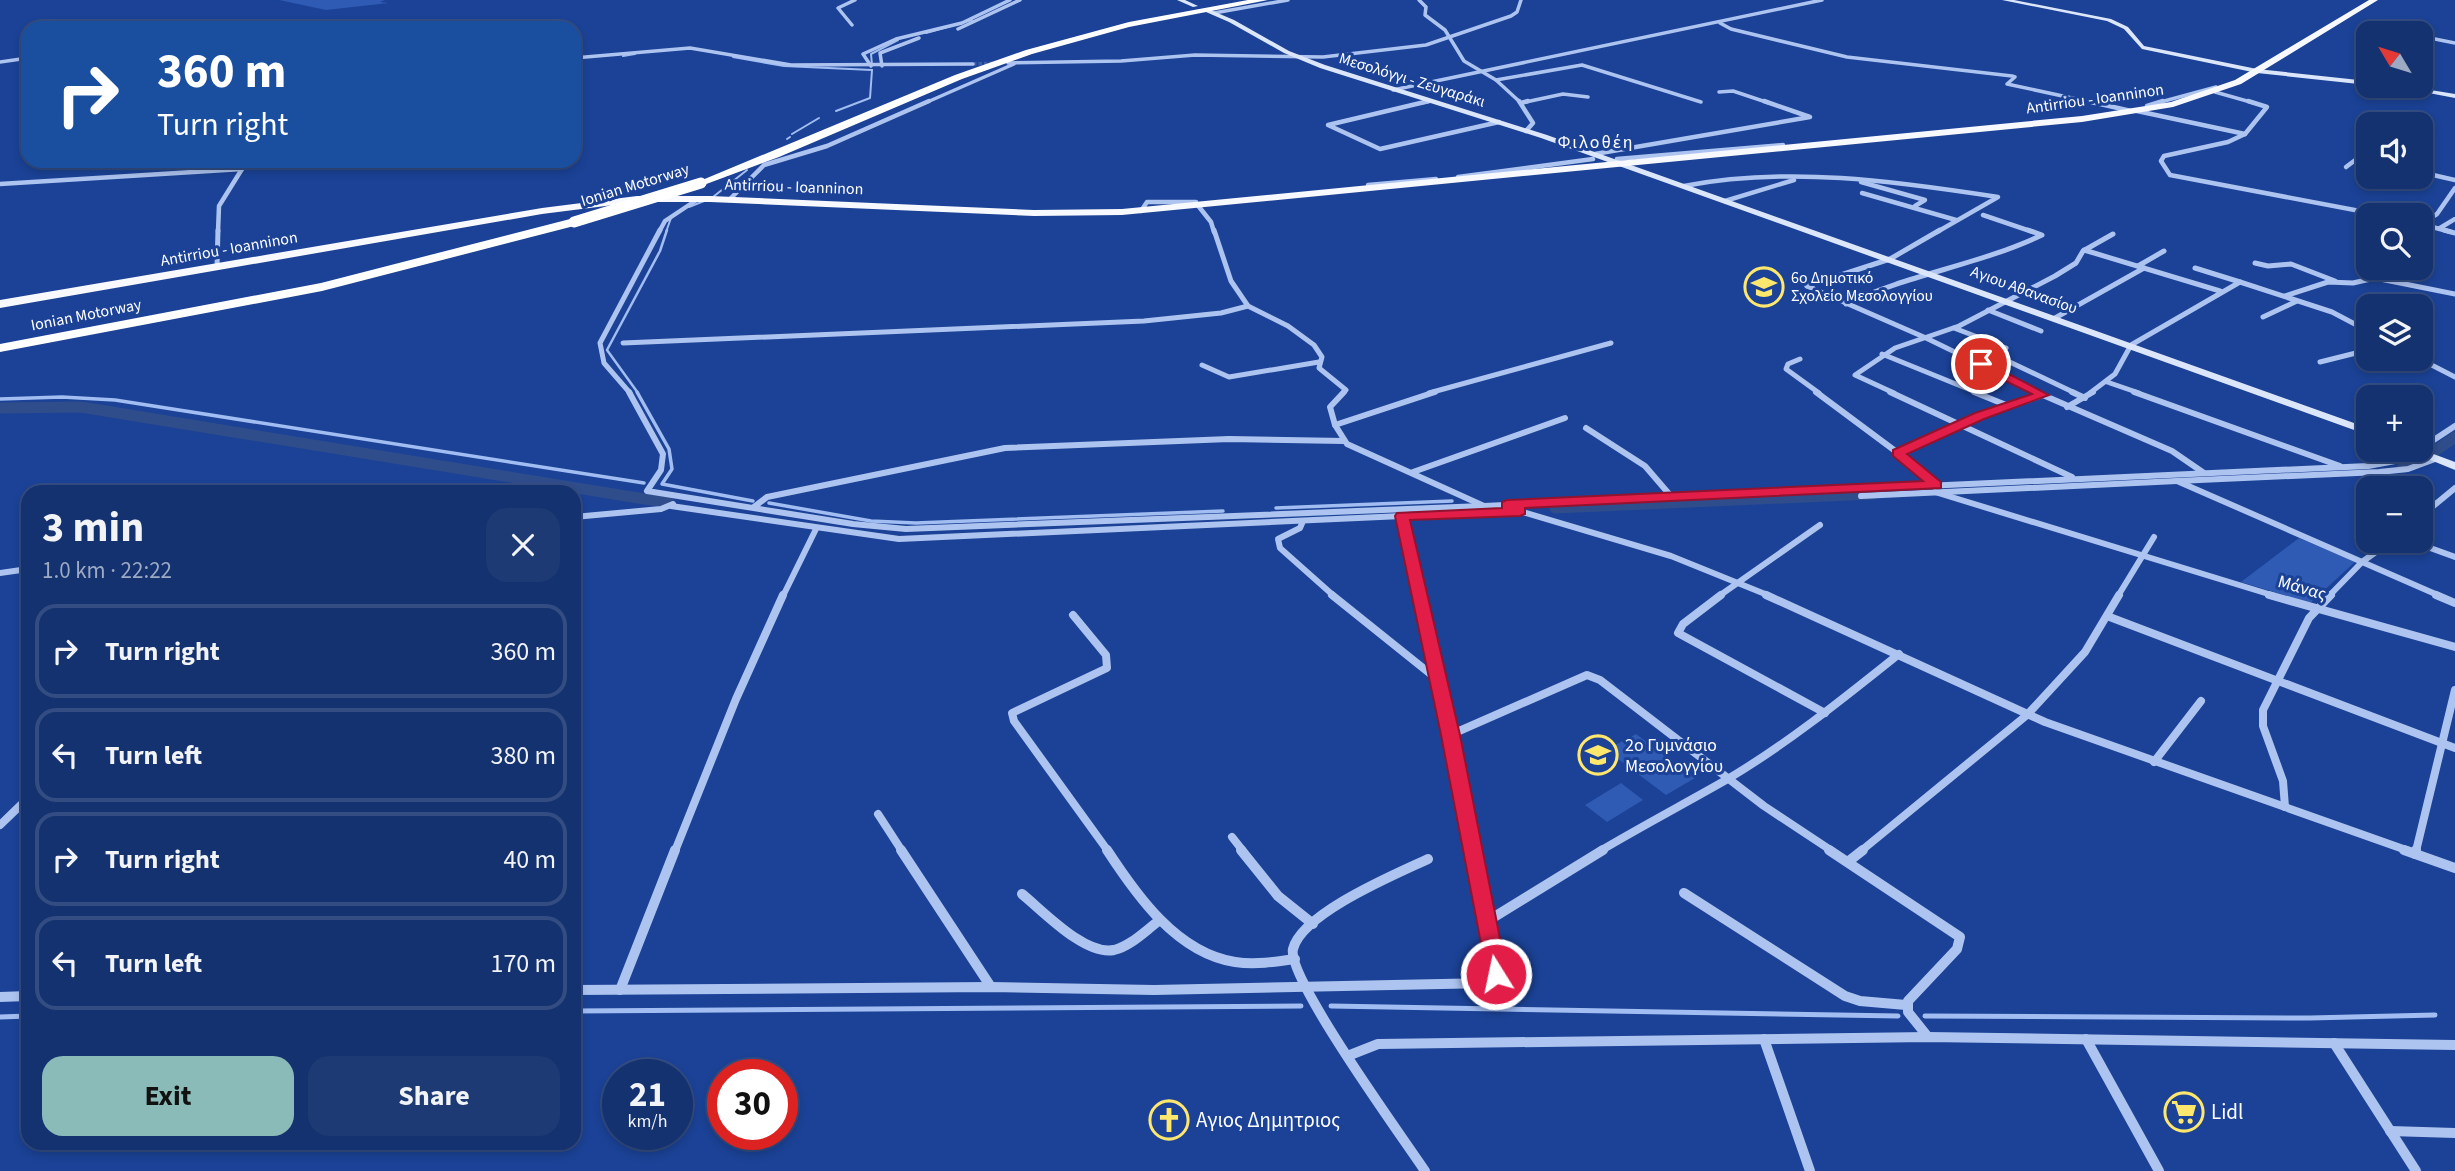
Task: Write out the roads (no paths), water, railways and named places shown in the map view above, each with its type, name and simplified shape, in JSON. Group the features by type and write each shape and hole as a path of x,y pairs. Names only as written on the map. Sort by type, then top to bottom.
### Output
{"highway":[{"name":"Ionian Motorway","path":"697,181 965,70 1033,47 1132,21 1247,0"},
{"name":"Ionian Motorway","path":"0,348 322,286 570,221 787,151 1015,56 1118,27 1264,0"},
{"name":"Ionian Motorway","path":"0,343 320,281 570,221"}],"main road":[{"path":"1180,0 1195,6"},
{"path":"2005,0 2103,18 2125,28 2142,47 2257,71 2356,82"},
{"name":"Antirriou - Ioanninon","path":"0,304 561,208 637,199 729,200 1034,213 1141,211 1658,162 2136,112 2215,92 2234,84 2374,0"},
{"name":"Μεσολόγγι - Ζευγαράκι","path":"1211,12 1300,58 1526,131 1595,159"},
{"path":"2433,92 2455,96"},
{"path":"1595,159 1620,164"},
{"path":"1579,168 1595,159"},
{"path":"1595,159 1646,174 1646,169 1658,162"},
{"name":"Antirriou - Ioanninon","path":"1427,184 1595,159 1620,164"},
{"name":"Αγιου Αθανασίου","path":"1620,164 2006,300 2356,428"},
{"path":"2435,459 2455,467"}],"street":[{"path":"852,25 838,8 855,0"},
{"path":"871,66 863,54 896,39 962,23 1010,0"},
{"path":"882,66 879,55 886,50 915,39 966,27 1020,0"},
{"path":"1211,12 1288,0"},
{"path":"1419,0 1426,7 1425,15 1450,37 1464,61 1496,80 1521,103 1533,123 1526,131"},
{"path":"1008,63 1121,61 1195,55 1300,58 1416,47 1511,16 1518,10 1521,0"},
{"path":"1394,90 1822,0"},
{"path":"1720,23 1731,29 1843,57 2012,76 2014,77 2007,84 2245,134"},
{"path":"2433,39 2455,43"},
{"path":"581,57 690,48 784,64 973,64"},
{"path":"0,62 21,59"},
{"path":"729,200 764,165 827,146 1017,62"},
{"path":"1496,80 1582,65 1701,102"},
{"path":"2017,126 2124,110 2234,84"},
{"path":"1484,506 1413,472 1357,450 1344,441 1335,425 1330,407 1346,392 1320,369 1322,354 1311,342 1276,318 1248,306 1231,281 1216,235 1197,204 1595,159 1810,116 1733,91 1719,92"},
{"path":"2215,92 2267,107 2245,134 2228,142 2166,155 2161,162 2168,174 2356,210"},
{"path":"1521,103 1563,94 1588,97"},
{"path":"1431,101 1328,125 1380,149 1499,122"},
{"path":"1620,164 1891,138"},
{"path":"2346,167 2356,160"},
{"path":"0,184 242,169 219,206 217,267"},
{"path":"2433,175 2455,180"},
{"path":"1684,186 1732,177 1857,181 1883,179 1998,197 1890,259 1807,286 1926,338 2067,407 2172,451 2204,473"},
{"path":"1725,201 1799,179"},
{"path":"1857,181 1925,200 1915,206"},
{"path":"1875,205 1911,185"},
{"path":"2433,216 2455,188"},
{"path":"1861,193 1915,206 1956,220"},
{"path":"699,199 665,221 647,258 602,335 600,347 604,363 629,393 663,454 661,470 647,491 872,527 926,529 1507,505 1671,495 2177,481 2379,472 2408,469 2435,459"},
{"path":"1846,304 1927,272 1995,254 2042,235 1983,215"},
{"path":"2440,229 2455,219"},
{"path":"2433,227 2455,233"},
{"path":"2075,478 1963,423 1855,375 1882,355 1954,328 2073,266 2084,250 2113,234"},
{"path":"2084,250 2220,291"},
{"path":"2055,318 2164,251"},
{"path":"2255,263 2268,266 2291,264 2335,281 2353,283 2377,278 2455,294"},
{"path":"2195,268 2336,313 2356,324"},
{"path":"2284,296 2335,281"},
{"path":"2067,407 2107,383 2126,358 2131,345 2220,291 2240,282"},
{"path":"2263,317 2298,301"},
{"path":"623,343 1144,321 1221,313 1248,306"},
{"path":"1988,310 2041,331"},
{"path":"1954,328 2006,348 1981,364"},
{"path":"1335,425 1409,400 1611,343"},
{"path":"2320,362 2356,353"},
{"path":"1882,355 2006,405"},
{"path":"1997,356 2085,398"},
{"path":"1800,359 1788,364 1786,369 1898,453 1936,488"},
{"path":"1202,365 1230,377 1319,362"},
{"path":"2433,366 2455,377"},
{"path":"2107,383 2342,467"},
{"path":"1898,453 2006,405 2043,395"},
{"path":"1413,472 1565,418"},
{"path":"2433,440 2455,426"},
{"path":"1586,428 1645,466 1671,495"},
{"path":"754,507 767,496 1005,448 1236,438 1344,441"},
{"path":"1861,496 2075,478 2342,467 2390,462"},
{"path":"2177,481 2455,603"},
{"name":"Μάνας","path":"1936,488 2141,556 2316,609 2455,647"},
{"path":"2433,506 2455,488"},
{"path":"671,506 685,496"},
{"path":"1507,505 1662,553 1738,583 1899,654 2027,715 2455,868"},
{"path":"581,516 671,506 874,537 917,539 1520,511"},
{"path":"581,990 991,987 1154,990 1490,983 1495,978 1495,970 1486,922 1450,735 1402,516"},
{"path":"1303,520 1300,528 1278,539 1280,548 1361,621 1438,680"},
{"path":"1820,525 1683,624 1679,635 1825,713"},
{"path":"620,990 709,767 796,567 816,528"},
{"path":"1849,861 2027,715 2085,652 2154,537"},
{"path":"2433,549 2455,557"},
{"path":"2285,807 2280,771 2262,718 2295,641 2316,609 2362,562 2374,553"},
{"path":"0,573 21,570"},
{"path":"1073,615 1110,663 1107,668 1020,707 1012,717 1160,920 1191,943 1228,960 1256,964 1295,959"},
{"path":"2107,616 2455,748"},
{"path":"1486,922 1671,808 1727,779 1825,713 1899,654"},
{"path":"1450,735 1587,675 1603,683 1727,779 1960,937 1960,946 1910,997 1906,1005"},
{"path":"2415,854 2455,690"},
{"path":"2154,762 2201,701"},
{"path":"0,825 21,805"},
{"path":"878,814 991,987"},
{"path":"1232,837 1280,898 1300,917 1313,924"},
{"path":"1425,1171 1322,1015 1295,968 1294,945 1313,924 1351,894 1428,859"},
{"path":"1684,893 1752,934 1839,993 1860,1001 1906,1005"},
{"path":"1023,894 1086,945 1100,952 1121,947 1160,920"},
{"path":"0,997 21,996"},
{"path":"1906,1005 1928,1037"},
{"path":"1350,1055 1378,1044 1404,1042 1764,1038 1928,1037 2455,1045"},
{"path":"1764,1038 1810,1171"},
{"path":"2086,1039 2159,1171"},
{"path":"2334,1043 2416,1171"},
{"path":"2390,1131 2455,1133"}],"waterway":[{"path":"926,33 972,20"},
{"path":"872,65 871,54 898,40"},
{"path":"623,56 635,54"},
{"path":"733,57 784,66 872,70 870,98 836,111"},
{"path":"792,134 819,118"},
{"path":"713,197 747,170"},
{"path":"689,207 704,201"},
{"path":"666,232 671,218"},
{"path":"638,393 607,350 660,251 667,230"},
{"path":"637,392 669,449 672,469 662,484 753,501"},
{"path":"0,399 62,397 115,400 644,483"},
{"path":"0,408 81,407 559,485"},
{"path":"2433,453 2455,437"},
{"path":"2402,468 2416,462"},
{"path":"581,489 669,503"},
{"path":"1555,508 1873,494"},
{"path":"1276,508 1452,501"},
{"path":"769,503 871,521 916,523 1223,511"},
{"path":"581,1011 1301,1006"},
{"path":"1331,1006 1898,1016"},
{"path":"1925,1016 2310,1018 2435,1015"},
{"path":"0,1017 21,1016"}],"tunnel":[{"path":"973,64 997,63"}],"place":[{"name":"6ο Δημοτικό Σχολείο Μεσολογγίου","path":"1764,287"},
{"name":"2ο Γυμνάσιο Μεσολογγίου","path":"1598,755"},
{"name":"Lidl","path":"2184,1112"},
{"name":"Αγιος Δημητριος","path":"1169,1120"}],"district":[{"name":"Φιλοθέη","path":"1596,142"}]}
